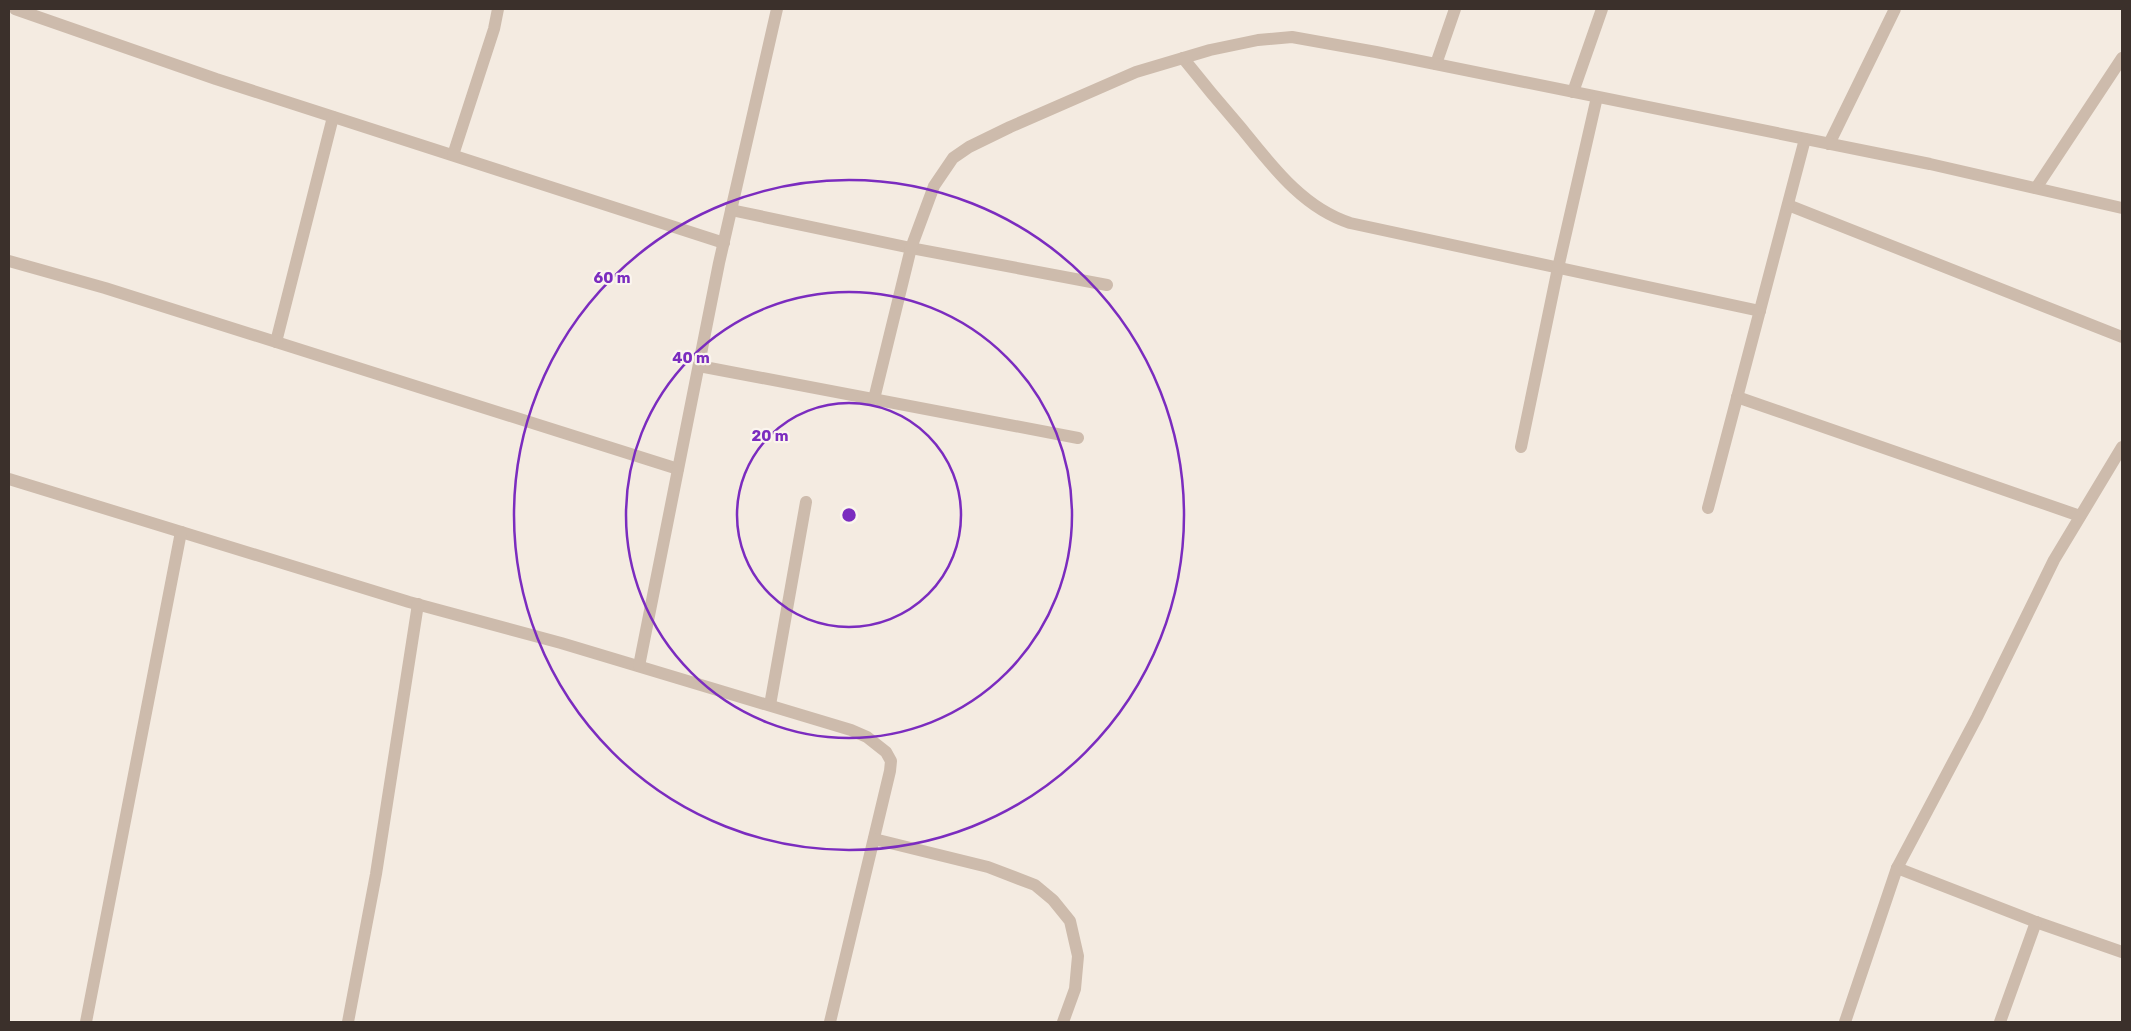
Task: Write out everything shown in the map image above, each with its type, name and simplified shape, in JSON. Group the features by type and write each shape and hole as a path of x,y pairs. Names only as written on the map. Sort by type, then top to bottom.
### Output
{"street":[{"path":"16,9 216,79 724,242"},
{"path":"453,155 494,29 498,9"},
{"path":"639,666 724,242 777,9"},
{"path":"1436,64 1455,9"},
{"path":"1573,92 1602,9"},
{"path":"1829,144 1895,9"},
{"path":"874,399 911,248 934,186 953,158 969,147 1019,123 1136,72 1210,50 1258,40 1292,38 1436,64 1829,144 2122,208"},
{"path":"1183,58 1276,171 1314,206 1334,218 1760,311"},
{"path":"2036,188 2122,58"},
{"path":"1521,447 1558,268 1597,97"},
{"path":"276,342 333,117"},
{"path":"1708,508 1805,139"},
{"path":"1788,205 2122,337"},
{"path":"732,210 911,248 1107,285"},
{"path":"9,261 114,291 678,469"},
{"path":"699,366 1078,438"},
{"path":"1737,397 2080,516"},
{"path":"1846,1022 1897,868 1977,717 2054,560 2122,447"},
{"path":"9,479 418,604 770,705 851,730 867,737 886,752 891,761 890,771 830,1022"},
{"path":"770,705 806,502"},
{"path":"86,1022 181,532"},
{"path":"348,1022 376,874 418,604"},
{"path":"874,840 988,867 1035,885 1053,900 1070,921 1078,956 1075,989 1063,1022"},
{"path":"1897,868 2036,922 2122,952"},
{"path":"2000,1022 2036,922"}]}
